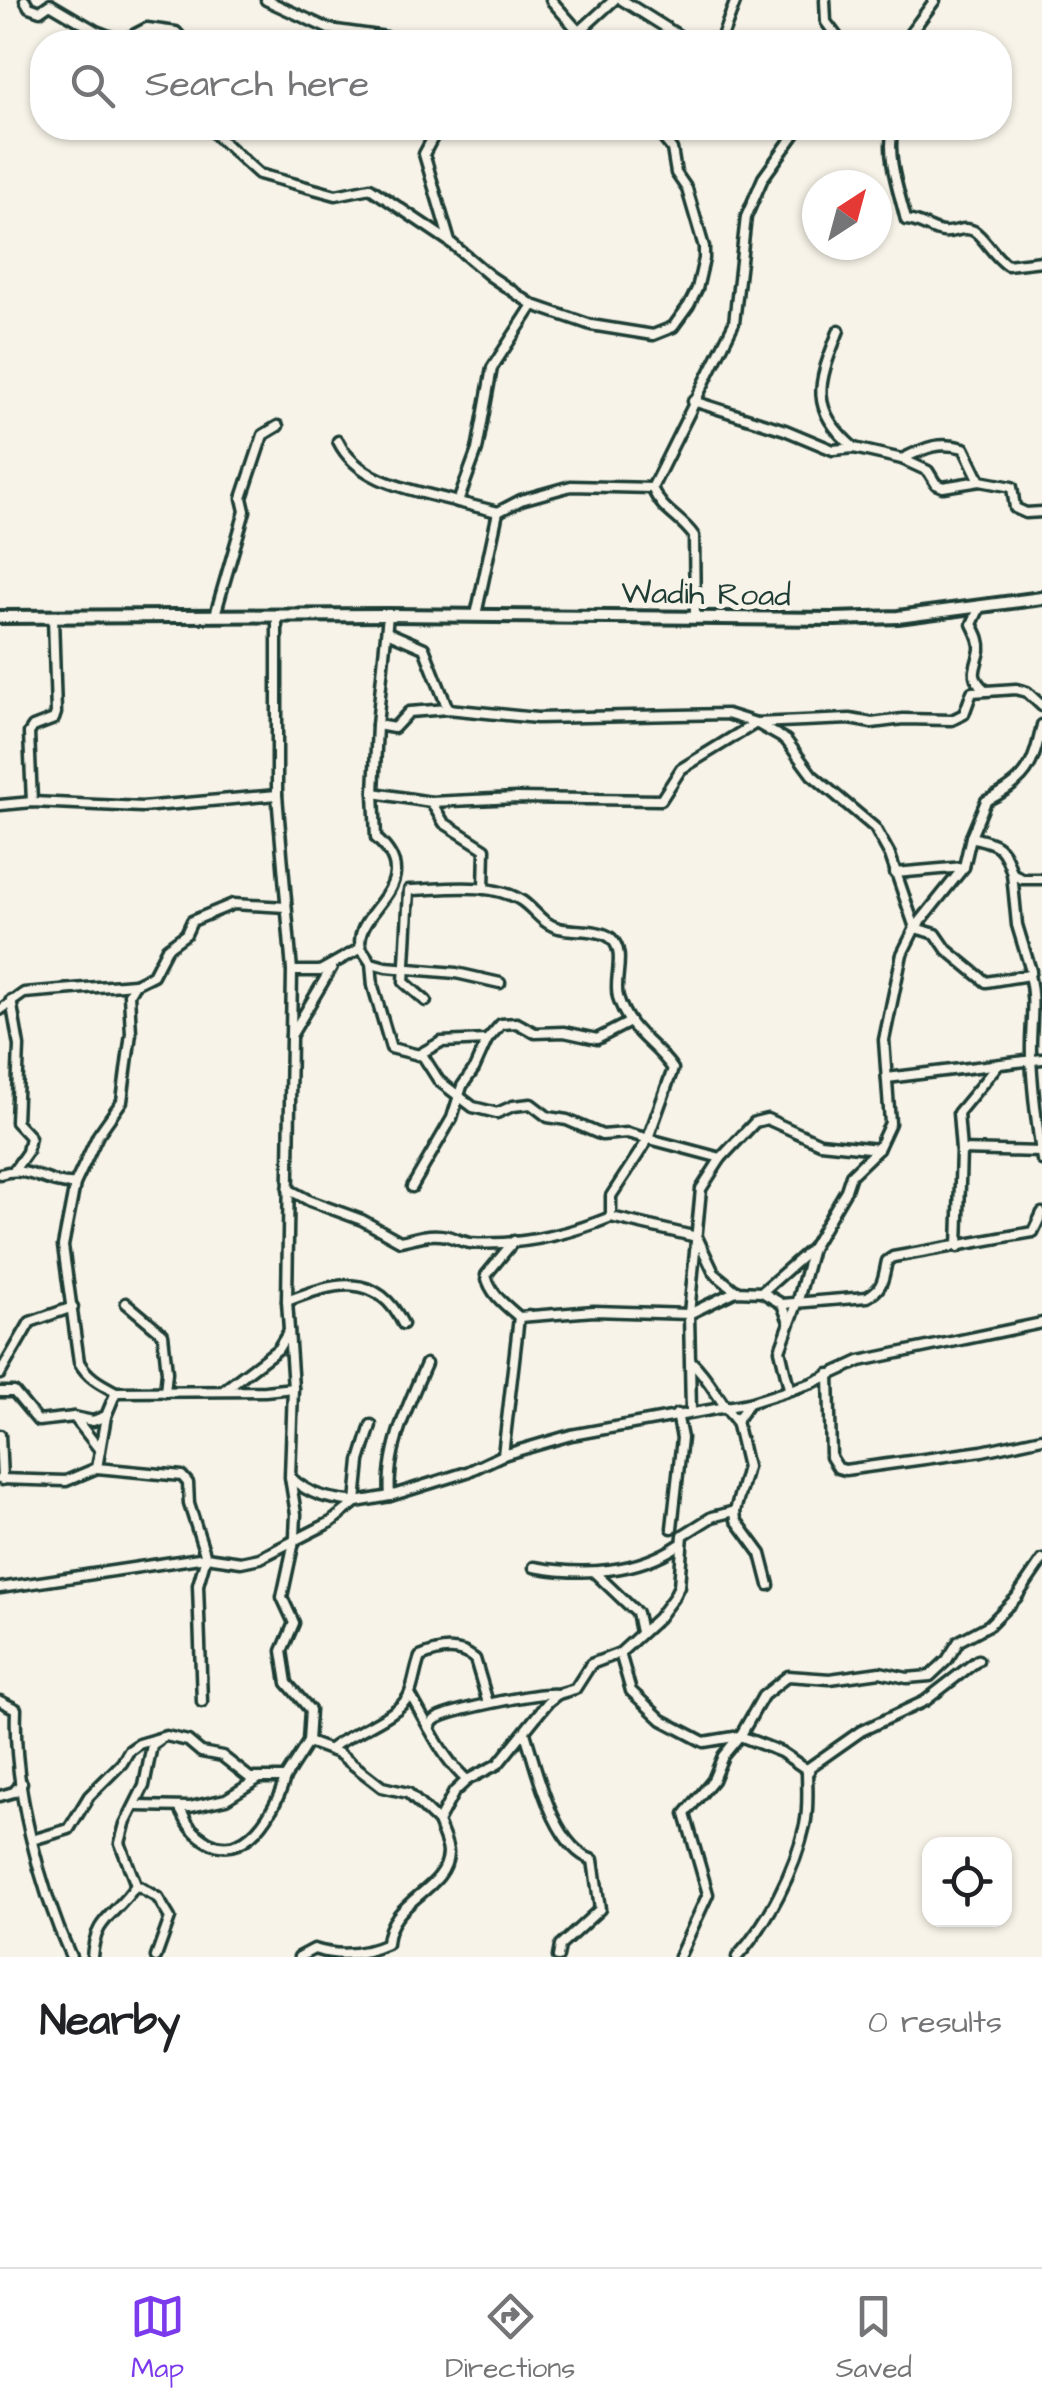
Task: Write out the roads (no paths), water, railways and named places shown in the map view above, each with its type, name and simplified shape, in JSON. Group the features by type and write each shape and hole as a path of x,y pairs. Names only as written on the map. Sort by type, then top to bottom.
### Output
{"street":[{"path":"25,0 28,7 40,11 50,4 93,30"},
{"path":"266,0 342,30"},
{"path":"551,0 578,30"},
{"path":"582,30 614,0"},
{"path":"622,0 670,30"},
{"path":"725,30 736,0"},
{"path":"825,0 826,22 832,30"},
{"path":"913,30 936,0"},
{"path":"221,140 259,174 336,194 370,188 534,306 591,325 653,334 673,327 688,305 702,274 704,246 687,189 665,140"},
{"path":"432,140 424,154 450,242"},
{"path":"695,617 694,536 659,505 652,488 734,322 746,216 763,178 790,140"},
{"path":"891,140 894,177 906,220 920,221 942,232 975,232 988,250 1007,265 1042,261"},
{"path":"458,502 477,450 492,368 534,306"},
{"path":"840,330 820,379 820,394 830,423 854,448"},
{"path":"693,402 786,430 833,450 854,448 902,460 928,472 943,487 980,482 1012,487 1015,508 1026,514 1042,512"},
{"path":"215,616 244,512 242,498 263,435 278,426"},
{"path":"338,440 346,459 374,477 498,512 521,500 571,486 652,488"},
{"path":"902,460 927,446 944,442 964,448 980,482"},
{"path":"476,615 498,512"},
{"name":"Wadih Road","path":"0,617 898,617 1042,598"},
{"path":"980,607 972,624 980,648 973,670 975,682 984,690"},
{"path":"388,615 374,793 376,838 390,850 394,875 393,886 359,940 371,963 390,1048 428,1060 439,1081 458,1098 490,1113 531,1104 548,1117 568,1120 595,1132 626,1132 721,1158"},
{"path":"180,1809 202,1837 226,1845 240,1842 265,1824 285,1778 308,1742 310,1710 291,1691 282,1658 294,1629 282,1597 296,1514 290,1478 293,1388 286,1300 292,972 277,795 277,616"},
{"path":"32,802 29,733 54,719 56,713 53,618"},
{"path":"388,632 424,648 448,709"},
{"path":"374,793 431,802 516,798 661,800 682,769 756,724 824,719 872,724 903,719 952,720 964,714 972,692 984,690 1028,692 1042,706"},
{"path":"377,725 394,728 409,712 448,709 537,718 726,714 756,724 786,740 812,775 875,828 915,928"},
{"path":"789,1388 780,1350 812,1248 851,1175 878,1150 890,1123 884,1040 902,954 915,928 964,867 986,801 1004,792 1034,764 1042,724"},
{"path":"0,805 32,802 142,807 277,795"},
{"path":"431,802 444,822 486,849 484,888"},
{"path":"971,837 998,844 1012,873 1016,925 1035,998 1030,1021 1031,1060 1042,1160"},
{"path":"895,873 964,867"},
{"path":"1012,873 1042,879"},
{"path":"393,886 409,890 484,888 520,900 556,928 605,934 613,940 619,952 616,992 628,1024 673,1069 646,1140 611,1196 611,1217"},
{"path":"409,890 404,982 426,1001"},
{"path":"0,1010 11,1000 38,990 135,984 154,975 167,948 186,934 192,922 233,904 286,906"},
{"path":"915,928 936,934 947,950 986,982 1028,975"},
{"path":"292,972 320,971 362,948"},
{"path":"371,963 456,973 500,984"},
{"path":"290,1038 332,966"},
{"path":"135,984 129,994 131,1032 122,1100 98,1135 75,1184 63,1246 79,1362 86,1374 116,1392 293,1388"},
{"path":"0,1174 15,1169 27,1152 30,1136 16,1122 18,1046 11,1000"},
{"path":"412,1187 452,1118 486,1040 501,1024 509,1022 535,1033 564,1032 597,1039 628,1024"},
{"path":"418,1055 442,1042 486,1040"},
{"path":"888,1078 1042,1059"},
{"path":"958,1247 958,1113 996,1067"},
{"path":"691,1411 690,1314 701,1188 721,1158 755,1122 768,1120 820,1143 878,1150"},
{"path":"960,1150 1041,1152"},
{"path":"15,1169 64,1185 75,1184"},
{"path":"288,1188 310,1202 362,1220 400,1241 422,1234 437,1234 466,1243 538,1240 611,1217 697,1237"},
{"path":"514,1241 486,1275 501,1301 519,1317 594,1312 690,1314 736,1291 762,1292 782,1304 867,1297 884,1282 887,1261 893,1257 1033,1232 1042,1213"},
{"path":"697,1237 714,1273 736,1291"},
{"path":"762,1292 812,1248"},
{"path":"286,1300 329,1287 359,1285 389,1301 403,1324"},
{"path":"126,1303 163,1334 165,1392"},
{"path":"782,1304 789,1322"},
{"path":"0,1374 30,1322 73,1308"},
{"path":"503,1455 519,1317"},
{"path":"290,1478 322,1498 356,1502 390,1496 571,1434 749,1403 889,1354 1042,1323"},
{"path":"224,1390 278,1349 289,1330"},
{"path":"690,1361 711,1382 736,1421 747,1466 736,1520 761,1554 769,1585"},
{"path":"390,1496 391,1455 426,1364"},
{"path":"829,1374 831,1457 838,1468 982,1452 1042,1438"},
{"path":"240,1380 265,1391"},
{"path":"0,1392 14,1392 38,1421 74,1416 93,1421 106,1416"},
{"path":"97,1468 106,1416 116,1392"},
{"path":"736,1421 749,1403"},
{"path":"672,1528 682,1438 677,1414"},
{"path":"74,1416 99,1449"},
{"path":"0,1588 206,1556 241,1562 260,1558 331,1522 356,1502 360,1461 372,1425"},
{"path":"0,1435 1,1480 66,1481 97,1468 186,1478 189,1504 206,1556 198,1585 202,1702"},
{"path":"438,1822 454,1792 467,1780 498,1764 558,1694 575,1689 591,1664 620,1653 658,1618 677,1591 682,1535 712,1517 736,1510"},
{"path":"534,1566 559,1572 594,1572 659,1558 680,1545"},
{"path":"679,1957 708,1894 685,1814 713,1780 723,1756 740,1736 763,1696 784,1678 880,1672 907,1678 930,1676 947,1660 958,1641 989,1625 1016,1598 1042,1560"},
{"path":"594,1572 637,1613 641,1632"},
{"path":"330,1749 345,1736 397,1709 410,1694 420,1658 449,1649 476,1659 488,1702"},
{"path":"620,1653 631,1691 662,1720 704,1742 740,1736 781,1752 808,1770"},
{"path":"808,1770 862,1731 924,1701 978,1660"},
{"path":"410,1694 454,1769 467,1780"},
{"path":"422,1713 440,1717 488,1702 558,1694"},
{"path":"0,1701 16,1709 15,1737 32,1840 71,1957"},
{"path":"430,1728 440,1717"},
{"path":"525,1733 560,1827 578,1855 593,1860 600,1909 560,1946 558,1957"},
{"path":"32,1840 69,1829 88,1796 129,1751 138,1744 166,1736 188,1741 200,1752 222,1756 242,1775 258,1780 285,1778"},
{"path":"156,1957 170,1918 158,1898 136,1886 120,1843 144,1786 152,1745 166,1736"},
{"path":"299,1957 314,1949 328,1954 356,1954 387,1944 394,1917 442,1871 448,1852 438,1822 408,1793 382,1787 330,1749 308,1742"},
{"path":"737,1957 749,1944 788,1874 806,1822 808,1770"},
{"path":"136,1806 180,1809 226,1798 258,1780"},
{"path":"0,1796 14,1792 22,1783"},
{"path":"92,1957 98,1926 136,1886"}]}
